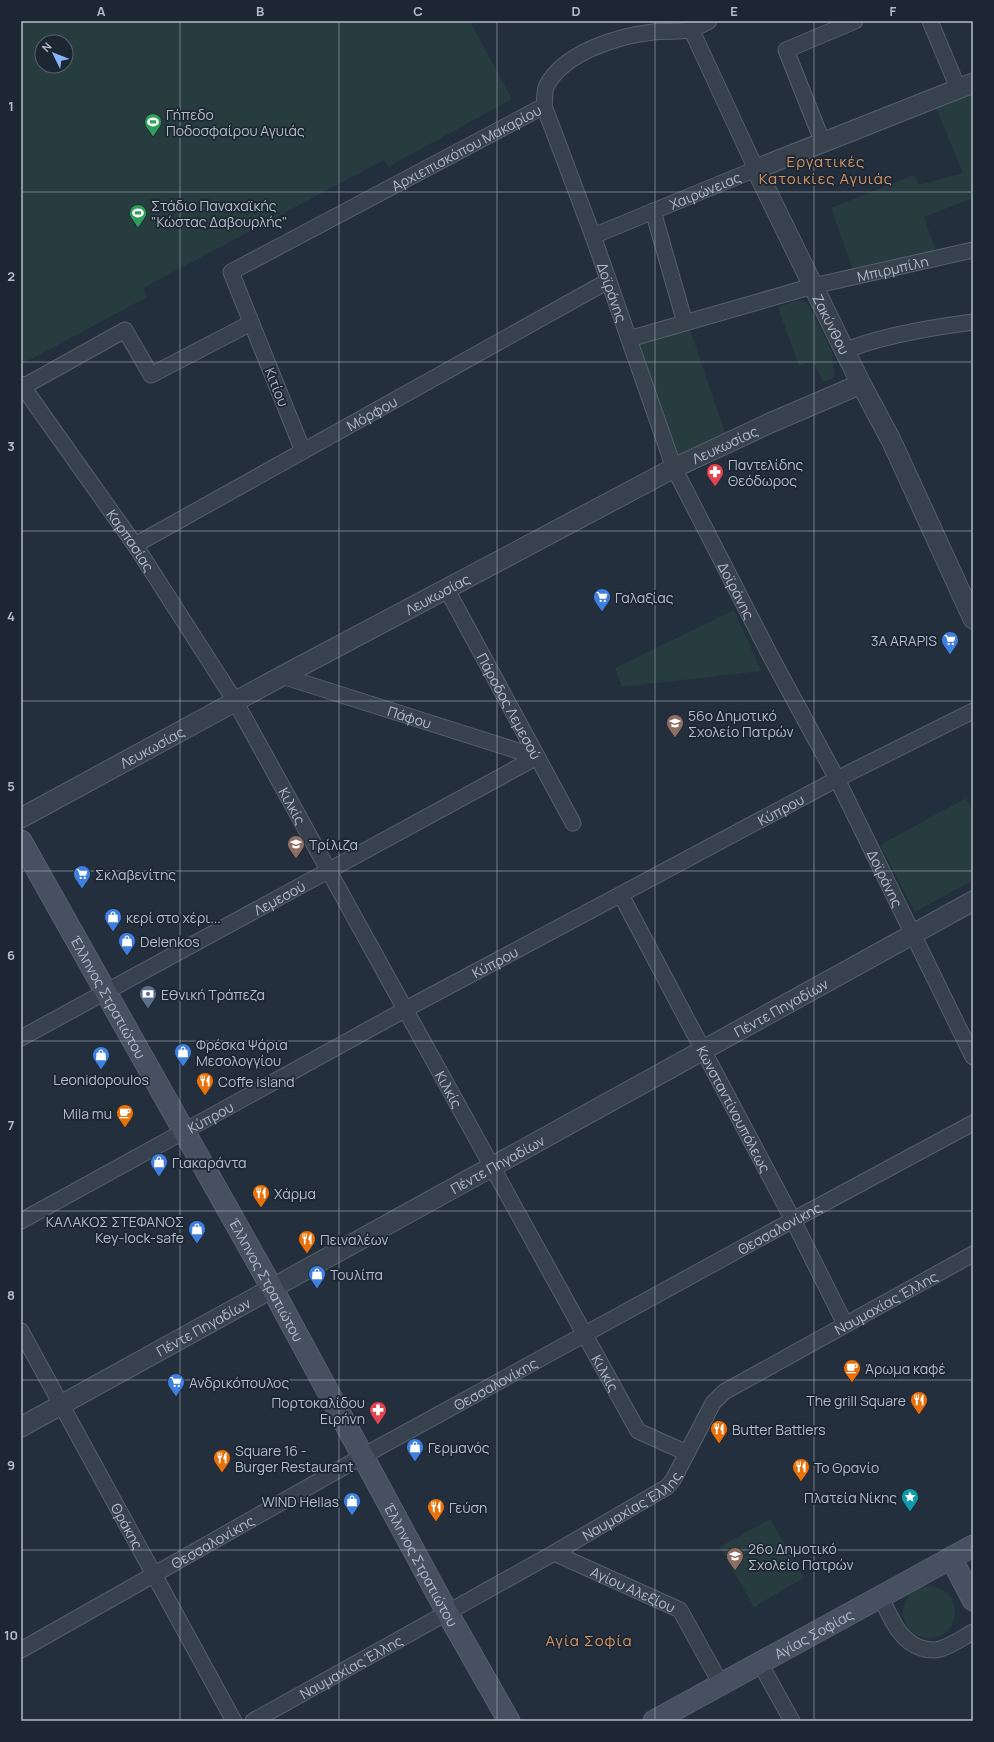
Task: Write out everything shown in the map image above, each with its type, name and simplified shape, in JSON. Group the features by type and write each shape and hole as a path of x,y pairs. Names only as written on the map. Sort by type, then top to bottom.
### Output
{"main road":[{"name":"Έλληνος Στρατιώτου","path":"21,841 272,1288 447,1612 509,1721"},
{"name":"Αγίας Σοφίας","path":"654,1721 973,1546"},
{"path":"951,1558 973,1600"}],"street":[{"name":"Αρχιεπισκόπου Μακαρίου","path":"231,272 544,106 546,86 555,73 569,61 585,52 611,40 653,32 691,29 709,21"},
{"path":"823,143 786,50 855,21"},
{"path":"930,21 966,86"},
{"name":"Ζακύνθου","path":"691,29 756,169 845,352 903,466 973,619"},
{"name":"Χαιρώνειας","path":"593,236 756,169 966,86"},
{"name":"Δοϊράνης","path":"544,106 593,236 674,468 836,779 973,1057"},
{"path":"654,211 685,322"},
{"name":"Μπιρμπίλη","path":"629,338 813,286 973,250"},
{"name":"Κιτίου","path":"231,272 303,451"},
{"name":"Μόρφου","path":"135,545 608,281"},
{"path":"22,386 125,330 151,375 251,322"},
{"path":"845,352 856,346 885,339 973,322"},
{"name":"Λευκωσίας","path":"21,818 235,701 674,468 770,422 861,384"},
{"name":"Καρπασίας","path":"22,386 135,545 235,701"},
{"name":"Πάροδος Λεμεσού","path":"446,588 573,823"},
{"name":"Πάφου","path":"282,676 537,757"},
{"name":"Κιλκίς","path":"235,701 638,1431 687,1453"},
{"name":"Κύπρου","path":"21,1221 406,1009 836,779 973,711"},
{"name":"Λεμεσού","path":"21,1038 537,757"},
{"name":"Κωνσταντίνουπόλεως","path":"621,895 704,1050 845,1324"},
{"name":"Πέντε Πηγαδίων","path":"21,1427 973,901"},
{"name":"Θεσσαλονίκης","path":"21,1650 363,1456 792,1220 973,1123"},
{"name":"Ναυμαχίας Έλλης","path":"253,1721 554,1553 667,1487 673,1480 717,1398 724,1392 973,1254"},
{"name":"Θράκης","path":"21,1331 234,1721"},
{"name":"Αγίου Αλεξίου","path":"554,1553 680,1610 721,1684"},
{"path":"880,1596 900,1634 908,1642 914,1645 927,1649 941,1649 973,1632"},
{"path":"760,1663 792,1721"}],"green space":[{"name":"Στάδιο Παναχαϊκής \"Κώστας Δαβουρλής\"","path":"21,21 470,21 512,99 388,167 384,160 143,288 147,297 24,363 21,357"},
{"path":"973,91 973,198 924,217 936,252 853,270 831,208 914,175 919,185 963,173 935,105"},
{"path":"796,301 807,302 832,352 835,377 823,382 813,361 799,366 778,307"},
{"path":"685,323 691,332 728,442 674,468 629,339"},
{"path":"734,610 761,671 622,687 615,668"},
{"path":"966,798 973,812 973,880 915,912 880,845"},
{"path":"770,1519 804,1578 754,1607 720,1547"},
{"path":"924,1586 934,1586 943,1590 951,1598 955,1607 955,1617 951,1626 943,1634 934,1638 924,1638 915,1634 907,1626 903,1617 903,1607 907,1598 915,1590"}],"place":[{"name":"Γήπεδο Ποδοσφαίρου Αγυιάς","path":"153,137"},
{"name":"Στάδιο Παναχαϊκής \"Κώστας Δαβουρλής\"","path":"138,228"},
{"name":"Παντελίδης Θεόδωρος","path":"715,487"},
{"name":"Γαλαξίας","path":"602,612"},
{"name":"3A ARAPIS","path":"950,655"},
{"name":"56ο Δημοτικό Σχολείο Πατρών","path":"675,738"},
{"name":"Τρίλιζα","path":"296,859"},
{"name":"Σκλαβενίτης","path":"82,889"},
{"name":"κερί στο χέρι...","path":"113,932"},
{"name":"Delenkos","path":"127,956"},
{"name":"Εθνική Τράπεζα","path":"148,1009"},
{"name":"Φρέσκα Ψάρια Μεσολογγίου","path":"183,1067"},
{"name":"Leonidopoulos","path":"101,1070"},
{"name":"Coffe island","path":"205,1096"},
{"name":"Mila mu","path":"125,1128"},
{"name":"Γιακαράντα","path":"159,1177"},
{"name":"Χάρμα","path":"261,1208"},
{"name":"ΚΑΛΑΚΟΣ ΣΤΕΦΑΝΟΣ Key-lock-safe","path":"197,1244"},
{"name":"Πειναλέων","path":"307,1254"},
{"name":"Τουλίπα","path":"317,1289"},
{"name":"Άρωμα καφέ","path":"852,1383"},
{"name":"Ανδρικόπουλος","path":"176,1397"},
{"name":"The grill Square","path":"919,1415"},
{"name":"Πορτοκαλίδου Ειρήνη","path":"378,1425"},
{"name":"Butter Battlers","path":"719,1444"},
{"name":"Γερμανός","path":"415,1462"},
{"name":"Square 16 - Burger Restaurant","path":"222,1473"},
{"name":"Το Θρανίο","path":"801,1482"},
{"name":"Πλατεία Νίκης","path":"910,1512"},
{"name":"WIND Hellas","path":"352,1516"},
{"name":"Γεύση","path":"436,1522"},
{"name":"26ο Δημοτικό Σχολείο Πατρών","path":"735,1571"}],"district":[{"name":"Εργατικές Κατοικίες Αγυιάς","path":"826,170"},
{"name":"Αγία Σοφία","path":"589,1640"}]}
